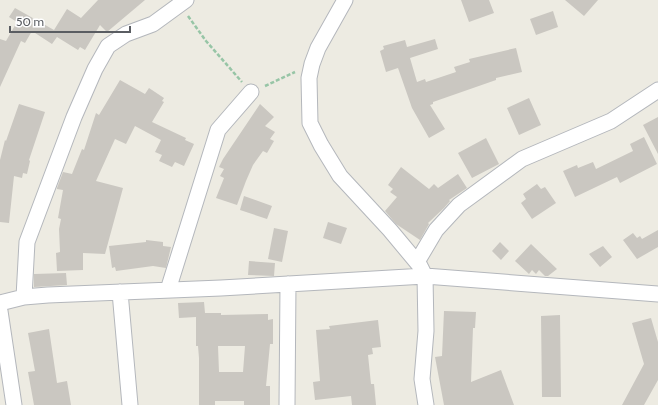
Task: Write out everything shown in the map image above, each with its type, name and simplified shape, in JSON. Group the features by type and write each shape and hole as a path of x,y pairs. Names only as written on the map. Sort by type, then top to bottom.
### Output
{"street":[{"path":"345,0 318,48 312,64 309,78 310,123 321,146 340,176 390,230 417,262 425,276 426,331 422,379 426,405"},
{"path":"24,296 27,242 72,124 95,69 108,46 126,34 153,24 181,2"},
{"path":"417,262 436,230 459,205 522,159 611,121 658,90"},
{"path":"168,290 218,130 251,92"},
{"path":"0,302 24,296 425,276 658,294"},
{"path":"287,405 288,284"},
{"path":"120,292 130,405"},
{"path":"0,311 14,405"}],"path":[{"path":"181,2 206,41 251,92 312,64"}],"building":[{"path":"98,0 145,0 107,32 100,25 85,50 80,47 78,50 57,37 52,44 32,31 25,43 21,41 0,87 0,39 6,41 17,22 9,17 15,8 54,30 67,9 81,18"},
{"path":"461,0 489,0 494,13 469,22"},
{"path":"565,0 598,0 584,16"},
{"path":"553,11 558,27 536,35 530,19"},
{"path":"435,39 438,49 410,58 417,82 425,79 426,82 456,72 454,67 470,62 469,59 516,48 522,72 496,78 496,80 433,102 433,104 430,105 445,129 429,138 412,108 398,68 386,72 380,51 384,49 383,46 405,40 407,47"},
{"path":"120,80 145,94 149,88 164,98 162,101 164,102 152,122 186,138 185,140 194,144 184,166 175,162 172,167 159,161 162,155 155,152 161,140 135,126 126,144 115,139 96,181 123,188 105,254 83,253 83,270 57,271 56,253 60,252 59,229 61,219 58,218 63,190 57,188 63,172 72,174 82,149 84,150 96,113 99,115"},
{"path":"529,98 541,125 519,135 507,108"},
{"path":"19,104 45,112 29,160 27,174 23,173 22,178 14,176 9,223 0,222 0,160 5,140 6,141"},
{"path":"260,104 274,117 265,126 275,132 270,139 274,141 267,153 263,151 253,165 237,205 216,198 224,178 220,176 224,169 219,167"},
{"path":"658,117 658,154 643,125"},
{"path":"644,137 657,164 620,183 617,177 575,197 563,171 577,165 578,168 593,162 596,169 633,151 630,144"},
{"path":"486,138 499,164 472,178 458,153"},
{"path":"401,167 429,189 434,184 438,188 458,174 467,188 449,200 450,201 444,208 428,223 429,224 420,240 396,224 385,211 397,197 390,192 393,189 388,185"},
{"path":"537,184 541,189 545,187 556,203 532,219 521,203 526,199 523,194"},
{"path":"244,196 272,206 267,219 240,210"},
{"path":"328,222 347,228 341,244 323,238"},
{"path":"274,228 288,231 282,262 268,259"},
{"path":"658,230 658,247 637,259 623,240 633,233 637,238 640,236 642,239"},
{"path":"146,240 163,242 163,246 171,247 166,268 153,266 116,271 115,267 112,268 109,246 146,242"},
{"path":"500,242 509,251 501,260 492,251"},
{"path":"531,244 557,269 548,276 545,276 539,270 536,274 532,270 529,274 515,261"},
{"path":"603,246 612,257 600,267 589,254"},
{"path":"249,261 275,263 274,276 248,275"},
{"path":"66,273 67,285 34,287 34,274"},
{"path":"204,302 205,313 221,313 221,315 268,314 268,320 273,319 273,344 270,344 266,386 270,386 270,405 244,405 244,401 215,401 215,405 199,405 199,358 198,346 196,346 196,317 179,318 178,303","holes":["218,346 245,346 243,372 219,372"]},
{"path":"444,311 476,312 475,328 473,328 471,382 501,370 514,405 444,405 435,357 442,356"},
{"path":"560,315 561,397 542,397 541,316"},
{"path":"651,318 658,342 658,380 644,405 622,405 644,364 632,323"},
{"path":"378,320 381,347 372,348 373,354 368,355 371,384 374,384 376,405 352,405 351,396 315,400 313,382 320,381 316,330 330,329 329,326"},
{"path":"49,329 57,383 67,381 71,405 34,405 28,372 35,371 28,333"}]}
